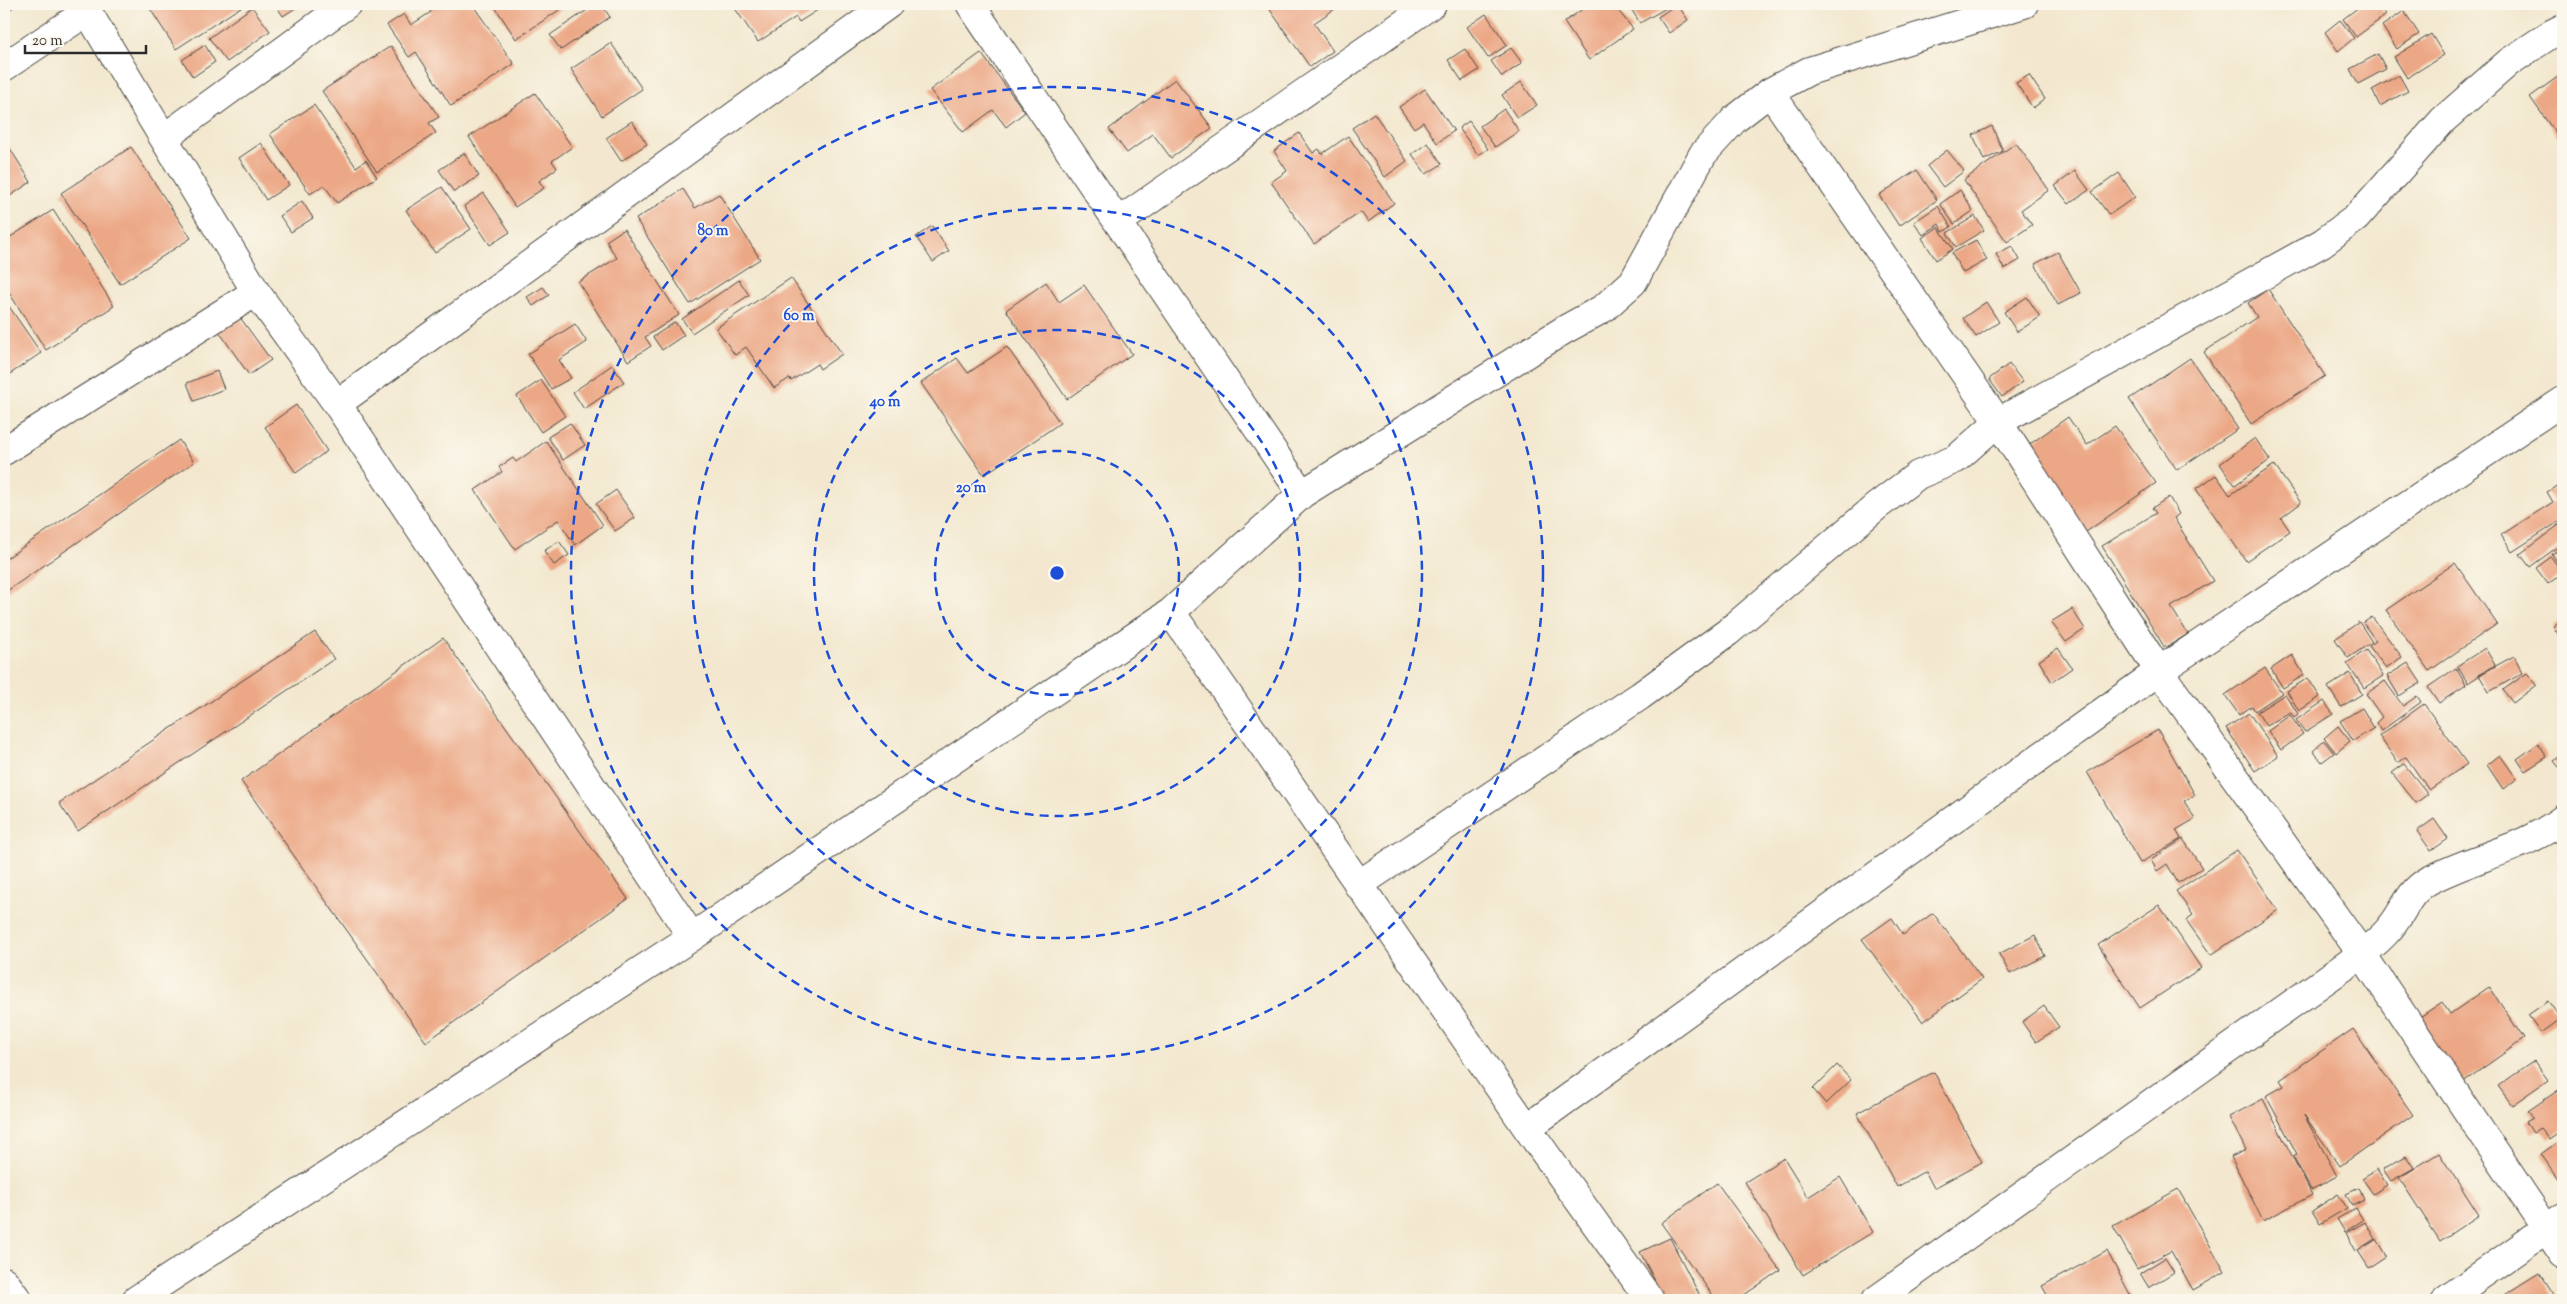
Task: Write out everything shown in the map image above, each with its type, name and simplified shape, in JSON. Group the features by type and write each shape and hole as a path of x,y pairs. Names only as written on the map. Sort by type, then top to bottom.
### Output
{"street":[{"path":"164,138 347,4"},
{"path":"337,404 889,4"},
{"path":"970,4 1302,494"},
{"path":"1118,222 1432,4"},
{"path":"136,1300 692,937 1171,612 1302,494 1564,330 1604,308 1633,282 1704,154 1735,120 1770,92 1809,71 1966,12 2024,4"},
{"path":"4,67 86,8 256,292 337,404 692,937"},
{"path":"1358,885 1640,696 1728,632 1918,475 1956,459 1998,422 2322,243 2356,218 2443,120 2509,62 2563,28"},
{"path":"1770,92 1998,422 2159,671 2555,1223 2563,1254"},
{"path":"4,451 256,292"},
{"path":"1527,1128 2159,671 2563,401"},
{"path":"1171,612 1527,1128 1650,1300"},
{"path":"1876,1300 2362,954 2392,927 2402,908 2415,890 2458,868 2505,851 2546,832 2563,820"},
{"path":"2446,1300 2555,1223"},
{"path":"4,1281 18,1300"}],"building":[{"path":"4,4 18,4 4,13"},
{"path":"147,4 243,4 244,5 176,49"},
{"path":"275,4 302,4 283,16"},
{"path":"426,4 472,4 514,64 451,106 416,52 409,57 387,25 404,14 411,25 431,12"},
{"path":"493,4 568,4 516,39"},
{"path":"596,4 601,4 610,17 561,50 550,35"},
{"path":"732,4 827,4 799,22 796,17 758,42"},
{"path":"1266,4 1342,4 1314,23 1333,51 1310,67"},
{"path":"1590,4 1613,4 1633,29 1589,60 1564,22"},
{"path":"1628,4 1673,4 1640,23"},
{"path":"1677,4 1688,20 1669,33 1658,17"},
{"path":"2363,4 2377,4 2386,15 2356,37 2343,19"},
{"path":"252,7 270,31 227,62 209,38"},
{"path":"2404,11 2419,34 2397,49 2382,26"},
{"path":"1486,14 1507,45 1488,58 1467,27"},
{"path":"2340,20 2354,38 2338,51 2325,32"},
{"path":"2431,34 2444,55 2407,78 2394,57"},
{"path":"611,43 642,89 602,116 571,69"},
{"path":"205,45 215,62 193,77 182,60"},
{"path":"391,46 439,117 429,123 436,133 377,172 322,91"},
{"path":"1511,48 1522,63 1502,77 1491,61"},
{"path":"1465,49 1479,70 1462,81 1448,60"},
{"path":"981,53 1025,112 1006,127 993,110 963,132 930,90"},
{"path":"2378,54 2386,69 2358,84 2350,69"},
{"path":"2563,73 2563,144 2530,97"},
{"path":"2029,75 2045,99 2033,108 2016,83"},
{"path":"2399,75 2408,91 2380,106 2372,90"},
{"path":"1175,79 1212,128 1171,158 1153,134 1127,153 1109,129"},
{"path":"1521,82 1537,105 1517,118 1502,95"},
{"path":"1425,89 1454,131 1437,143 1423,122 1414,128 1399,107"},
{"path":"535,93 572,147 552,161 557,168 539,181 544,188 515,207 469,137"},
{"path":"314,105 356,167 366,160 377,177 337,203 324,185 310,194 270,134"},
{"path":"1504,109 1519,131 1495,147 1480,126"},
{"path":"1374,113 1407,161 1385,177 1352,128"},
{"path":"632,121 647,144 621,161 606,138"},
{"path":"1469,121 1488,149 1478,155 1459,128"},
{"path":"1992,126 2003,151 1984,160 1973,135"},
{"path":"1299,133 1313,153 1319,149 1322,154 1348,136 1394,203 1368,222 1361,212 1314,244 1271,182 1287,171 1274,151"},
{"path":"4,139 31,182 4,200"},
{"path":"261,143 289,185 266,200 239,158"},
{"path":"1428,143 1442,164 1426,174 1412,154"},
{"path":"2016,143 2049,190 2021,210 2032,225 2007,242 1964,180"},
{"path":"131,147 191,238 120,284 61,193"},
{"path":"1947,150 1964,171 1943,187 1927,166"},
{"path":"464,153 479,176 454,192 439,170"},
{"path":"1917,170 1937,200 1899,226 1879,195"},
{"path":"2075,171 2089,190 2069,204 2055,186"},
{"path":"2119,173 2135,197 2109,215 2092,192"},
{"path":"442,187 471,229 435,253 406,210"},
{"path":"683,189 695,208 719,194 760,259 690,304 636,219"},
{"path":"1960,190 1973,211 1954,224 1940,204"},
{"path":"484,193 510,232 490,245 464,206"},
{"path":"302,201 313,218 291,232 280,216"},
{"path":"1938,206 1951,227 1943,232 1939,224 1923,235 1914,222"},
{"path":"53,210 114,306 46,350 4,285 4,241"},
{"path":"1975,216 1984,230 1956,247 1947,233"},
{"path":"932,226 949,251 933,262 916,237"},
{"path":"1938,227 1953,249 1936,260 1922,238"},
{"path":"624,229 679,315 645,337 651,346 628,361 578,282 617,258 606,241"},
{"path":"1976,240 1987,260 1963,273 1952,253"},
{"path":"2012,246 2020,260 2004,269 1996,254"},
{"path":"2058,252 2081,293 2058,305 2035,264"},
{"path":"791,278 842,354 820,369 817,364 791,381 790,378 774,388 746,347 735,355 716,328"},
{"path":"739,280 749,295 692,333 682,319"},
{"path":"1046,282 1059,302 1084,285 1132,354 1067,399 1006,310"},
{"path":"543,287 549,295 533,306 527,297"},
{"path":"2268,289 2325,376 2251,424 2204,352 2257,317 2248,303"},
{"path":"2027,297 2040,317 2017,332 2004,312"},
{"path":"4,299 41,353 4,378"},
{"path":"1986,302 1999,322 1976,337 1963,318"},
{"path":"239,316 271,360 249,375 218,330"},
{"path":"675,322 684,335 662,350 653,337"},
{"path":"575,324 587,342 559,360 571,378 551,389 528,354"},
{"path":"1007,347 1060,423 984,475 921,383 957,358 968,373"},
{"path":"2190,358 2238,429 2177,470 2129,399"},
{"path":"2009,364 2023,382 2002,397 1989,379"},
{"path":"612,365 624,382 584,409 573,392"},
{"path":"217,371 224,389 194,401 187,383"},
{"path":"541,380 565,416 541,432 517,396"},
{"path":"296,405 327,451 296,473 265,427"},
{"path":"2068,417 2087,445 2115,426 2156,483 2086,532 2026,447"},
{"path":"570,423 585,445 563,460 548,437"},
{"path":"2255,438 2270,460 2235,485 2220,464"},
{"path":"179,440 194,462 4,593 4,560"},
{"path":"546,441 603,525 575,545 558,520 515,549 475,490 502,472 499,467 513,458 516,462"},
{"path":"2274,465 2301,503 2281,518 2290,531 2246,561 2196,489 2216,475 2230,495"},
{"path":"2558,485 2563,492 2563,519 2512,552 2501,535 2553,502 2547,492"},
{"path":"616,490 635,518 615,531 596,504"},
{"path":"2169,497 2179,514 2174,518 2213,581 2171,607 2188,634 2165,648 2102,546 2156,513 2152,508"},
{"path":"2560,524 2563,529 2563,543 2530,567 2520,554"},
{"path":"559,541 569,555 554,565 544,551"},
{"path":"2563,547 2563,571 2552,554"},
{"path":"2551,557 2563,573 2548,584 2536,568"},
{"path":"2455,563 2497,624 2429,671 2386,610"},
{"path":"2072,609 2085,629 2066,642 2051,622"},
{"path":"2372,617 2402,657 2386,668 2369,646 2376,641 2363,623"},
{"path":"2563,619 2563,642 2553,626"},
{"path":"2359,622 2372,642 2348,658 2335,639"},
{"path":"315,632 334,659 78,831 59,803"},
{"path":"443,638 628,899 426,1042 241,781"},
{"path":"2058,648 2072,668 2052,682 2039,661"},
{"path":"2485,648 2495,665 2468,683 2457,666"},
{"path":"2366,650 2383,676 2364,688 2347,663"},
{"path":"2292,655 2304,675 2283,688 2271,669"},
{"path":"2514,656 2523,673 2489,692 2479,675"},
{"path":"2408,663 2421,683 2399,696 2387,676"},
{"path":"2265,668 2282,693 2255,711 2252,706 2239,715 2225,695"},
{"path":"2456,668 2466,685 2439,703 2428,687"},
{"path":"2350,673 2362,694 2341,707 2328,687"},
{"path":"2527,673 2537,685 2513,703 2503,690"},
{"path":"2308,678 2320,697 2299,711 2287,691"},
{"path":"2385,681 2403,706 2417,696 2421,702 2381,731 2376,723 2382,717 2366,694"},
{"path":"2285,694 2298,714 2294,717 2290,712 2266,726 2257,712"},
{"path":"2324,701 2333,714 2305,732 2296,720"},
{"path":"2424,704 2467,764 2429,790 2406,757 2398,763 2379,736"},
{"path":"2362,708 2374,728 2353,741 2340,721"},
{"path":"2249,713 2278,756 2255,771 2226,728"},
{"path":"2290,715 2303,734 2281,750 2268,731"},
{"path":"2338,726 2350,741 2336,753 2324,738"},
{"path":"2158,730 2195,795 2184,801 2195,819 2176,830 2181,839 2140,863 2087,772"},
{"path":"2324,741 2334,753 2322,762 2313,751"},
{"path":"2538,744 2547,757 2525,771 2517,759"},
{"path":"2563,754 2563,772 2554,761"},
{"path":"2500,755 2517,779 2503,789 2487,765"},
{"path":"2404,764 2428,794 2416,803 2392,773"},
{"path":"2434,819 2448,839 2431,851 2417,831"},
{"path":"2183,839 2202,868 2178,883 2167,864 2157,871 2151,860"},
{"path":"2237,850 2278,910 2211,955 2186,920 2193,915 2176,891"},
{"path":"2159,905 2201,968 2140,1008 2098,945"},
{"path":"1933,913 1982,979 1923,1022 1862,939 1892,918 1903,935"},
{"path":"2035,935 2045,956 2010,974 1999,954"},
{"path":"2489,987 2524,1039 2459,1085 2414,1021 2442,1002 2450,1014"},
{"path":"2548,1001 2561,1019 2541,1033 2528,1015"},
{"path":"2044,1006 2059,1027 2036,1042 2022,1022"},
{"path":"2353,1029 2413,1115 2340,1166 2304,1115 2337,1176 2311,1190 2293,1156 2297,1154 2266,1096 2284,1086 2280,1080"},
{"path":"2534,1061 2548,1080 2512,1105 2498,1086"},
{"path":"1837,1065 1851,1080 1826,1104 1813,1089"},
{"path":"1934,1072 1982,1162 1934,1188 1925,1171 1897,1187 1857,1113"},
{"path":"2563,1087 2563,1129 2549,1139 2541,1129 2533,1133 2526,1122 2533,1118 2528,1111"},
{"path":"2263,1099 2312,1195 2263,1221 2231,1157 2246,1150 2229,1117"},
{"path":"2563,1138 2563,1186 2541,1154"},
{"path":"2439,1153 2479,1215 2440,1241 2399,1178"},
{"path":"2406,1156 2414,1168 2391,1181 2383,1169"},
{"path":"1784,1158 1808,1197 1840,1177 1873,1232 1803,1275 1745,1182"},
{"path":"2377,1169 2387,1185 2373,1194 2362,1178"},
{"path":"1717,1183 1780,1270 1737,1300 1716,1300 1661,1223"},
{"path":"2359,1188 2364,1200 2352,1206 2346,1194"},
{"path":"2178,1189 2225,1272 2193,1290 2171,1251 2137,1269 2113,1226"},
{"path":"2338,1194 2347,1208 2320,1224 2312,1211"},
{"path":"2356,1208 2363,1220 2345,1232 2337,1219"},
{"path":"2365,1222 2375,1239 2356,1251 2346,1233"},
{"path":"1670,1238 1702,1300 1665,1300 1640,1252"},
{"path":"2377,1239 2387,1256 2369,1268 2358,1251"},
{"path":"2107,1251 2133,1300 2050,1300 2042,1286"},
{"path":"2165,1258 2174,1272 2149,1288 2140,1273"},
{"path":"2539,1273 2554,1296 2548,1300 2496,1300"}]}
